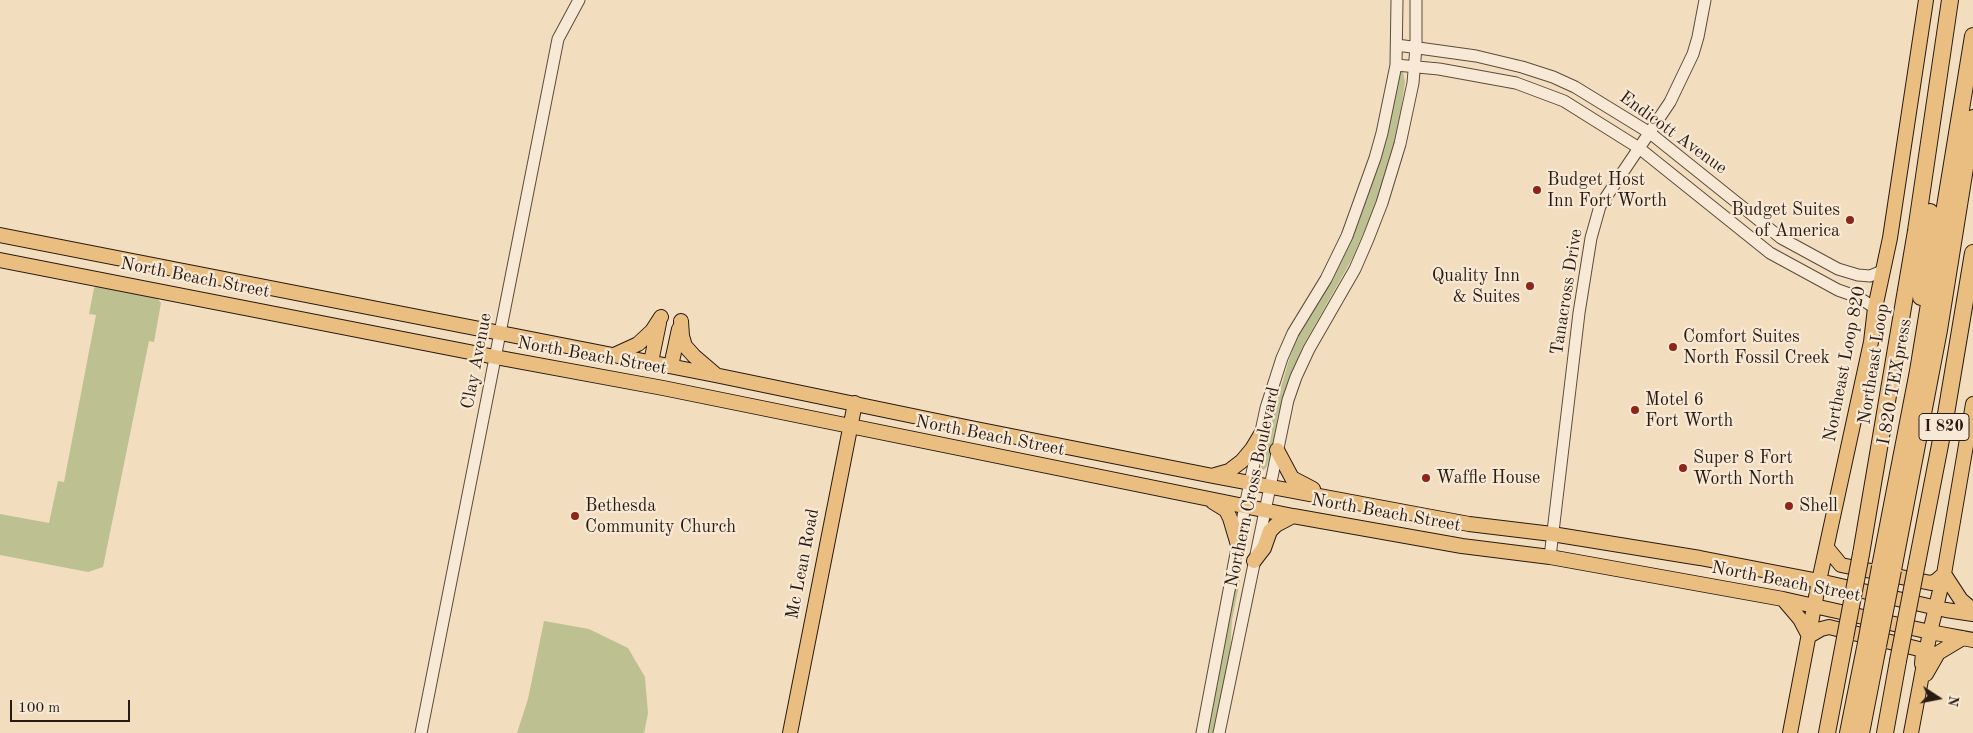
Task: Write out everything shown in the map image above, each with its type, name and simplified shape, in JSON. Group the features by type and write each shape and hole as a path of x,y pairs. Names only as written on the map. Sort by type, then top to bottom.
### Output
{"highway":[{"name":"Northeast Loop","path":"1827,733 1877,468 1950,0"},
{"name":"I 820 TEXpress","path":"1887,568 1973,36"},
{"name":"I 820 TEXpress","path":"1861,733 1872,645 1939,330 1973,118"},
{"path":"1918,371 1916,336 1934,165 1932,125"},
{"name":"I 820","path":"1885,733 1970,284 1973,254"},
{"path":"1815,733 1834,652 1844,642"},
{"name":"I 820 TEXpress","path":"1848,733 1872,645"}],"main road":[{"name":"Northeast Loop 820","path":"1790,733 1819,581 1871,342 1875,308 1890,238 1926,0"},
{"name":"North Beach Street","path":"0,235 672,366 1213,476 1469,524 1552,534 1700,558 1819,581 1935,608 1973,614"},
{"path":"90,277 94,254"},
{"name":"North Beach Street","path":"0,260 663,388 1294,516 1462,546 1550,556 1783,599 1968,639"},
{"path":"613,355 638,344 652,331 661,318 651,362"},
{"path":"672,366 681,321 685,346 715,375"},
{"name":"Mc Lean Road","path":"790,733 855,403"},
{"path":"1911,733 1930,632 1944,574 1973,404"},
{"path":"1213,476 1229,471 1242,461 1261,434"},
{"path":"1277,450 1292,478 1304,486 1340,500"},
{"path":"1206,498 1226,510 1234,528 1238,545"},
{"path":"1254,561 1264,548 1270,531 1276,525 1294,516"},
{"path":"1827,548 1841,565 1931,583 1944,574"},
{"path":"1944,574 1960,600 1973,610"},
{"path":"1783,599 1800,619 1808,636 1829,627 1919,649 1923,653 1921,683"},
{"path":"1921,683 1938,653 1968,639"}],"street":[{"name":"Clay Avenue","path":"421,733 558,39 579,0"},
{"name":"Northern Cross Boulevard","path":"1202,733 1245,506 1266,408 1289,341 1301,316 1326,279 1357,210 1382,133 1396,66 1397,0"},
{"name":"Northern Cross Boulevard","path":"1219,733 1288,400 1309,349 1355,269 1382,203 1400,144 1415,67 1416,0"},
{"name":"Tanacross Drive","path":"1550,556 1579,313 1591,238 1600,206 1670,102 1693,54 1705,0"},
{"name":"Endicott Avenue","path":"1397,45 1476,56 1553,77 1596,98 1650,133 1781,238 1838,269 1858,275 1870,276 1882,271"},
{"name":"Endicott Avenue","path":"1396,66 1470,74 1516,83 1541,91 1582,110 1639,148 1770,253 1838,290 1858,297 1875,308"},
{"path":"1770,253 1781,238"}],"green space":[{"path":"1403,72 1405,82 1400,117 1378,199 1352,259 1302,348 1278,415 1270,457 1266,468 1263,470 1261,467 1274,412 1298,334 1359,220 1382,153 1396,79"},
{"path":"98,285 157,298 161,303 154,342 149,341 103,567 88,572 0,555 0,514 49,523 58,481 64,482 96,315 89,314 94,288"},
{"path":"1236,577 1240,580 1232,620 1230,655 1214,733 1207,733"},
{"path":"544,621 589,629 628,648 645,677 648,713 644,733 517,733 528,699"}],"place":[{"name":"Budget Host Inn Fort Worth","path":"1537,190"},
{"name":"Budget Suites of America","path":"1850,220"},
{"name":"Quality Inn & Suites","path":"1530,286"},
{"name":"Comfort Suites North Fossil Creek","path":"1673,347"},
{"name":"Motel 6 Fort Worth","path":"1635,410"},
{"name":"Super 8 Fort Worth North","path":"1683,468"},
{"name":"Waffle House","path":"1426,478"},
{"name":"Shell","path":"1789,506"},
{"name":"Bethesda Community Church","path":"575,516"}]}
